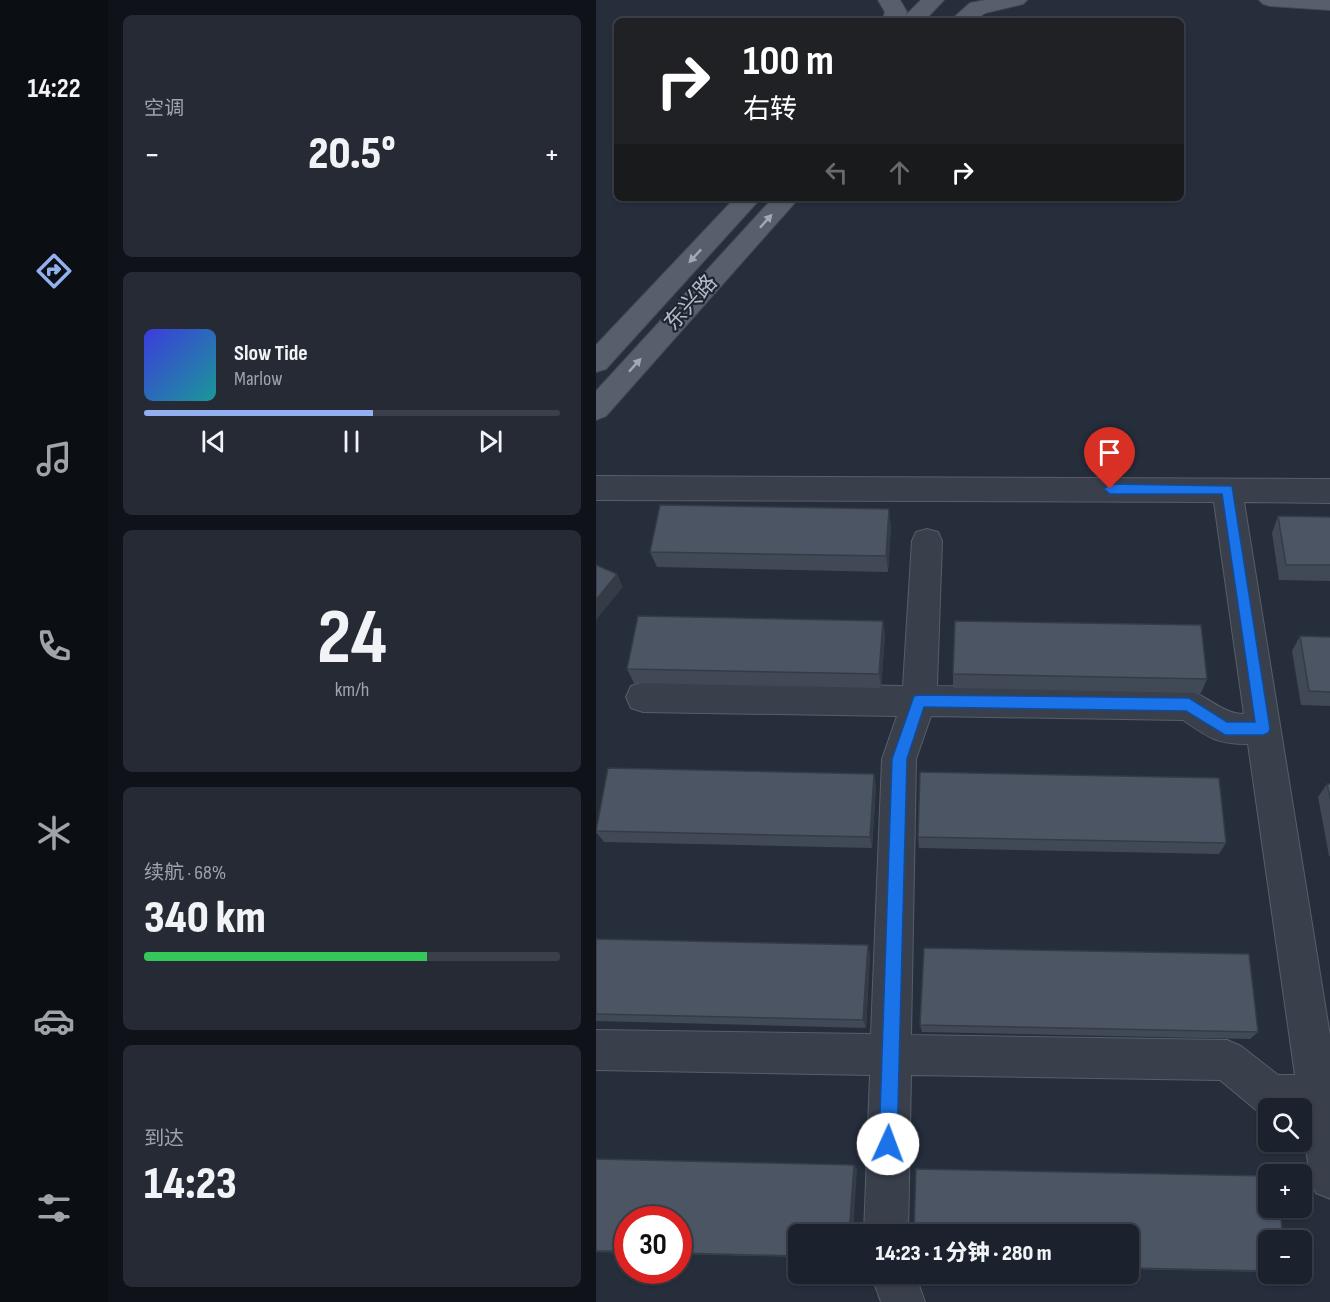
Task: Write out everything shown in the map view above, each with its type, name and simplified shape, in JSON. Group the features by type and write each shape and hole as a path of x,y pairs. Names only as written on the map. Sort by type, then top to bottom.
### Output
{"main road":[{"path":"889,0 896,12 894,18"},
{"path":"915,18 933,0"},
{"path":"947,18 962,0"},
{"path":"965,18 978,8 1016,0"},
{"path":"1270,0 1331,4"},
{"name":"东兴路","path":"596,362 746,201"},
{"name":"东兴路","path":"596,409 784,201"}],"street":[{"path":"596,488 1331,491"},
{"path":"1228,489 1331,1178"},
{"path":"886,1224 899,759 919,701 928,541"},
{"path":"642,697 1189,705 1225,729 1263,729"},
{"path":"596,1050 1227,1060 1271,1095 1318,1097"},
{"path":"898,1284 904,1297 903,1302"}],"building":[{"path":"660,505 889,509 886,556 650,552"},
{"path":"1278,516 1331,517 1331,565 1286,565"},
{"path":"596,565 617,574 596,600"},
{"path":"638,616 883,621 879,674 627,669"},
{"path":"955,621 1201,625 1207,679 953,674"},
{"path":"1300,636 1331,637 1331,692 1309,691"},
{"path":"608,768 874,774 870,837 596,831"},
{"path":"920,772 1219,778 1226,843 918,837"},
{"path":"1327,784 1331,784 1331,802"},
{"path":"596,939 868,945 863,1020 596,1014"},
{"path":"924,948 1249,954 1258,1032 920,1025"},
{"path":"596,1159 854,1165 850,1224 788,1224 788,1256 692,1253 692,1206 614,1206 614,1251 596,1251"},
{"path":"916,1169 1258,1176 1258,1218 1281,1218 1282,1230 1258,1230 1258,1271 1139,1268 1139,1224 914,1224"}],"route":[{"path":"888,1144 899,759 919,701 1189,705 1225,729 1263,729 1228,489 1110,489"}]}
